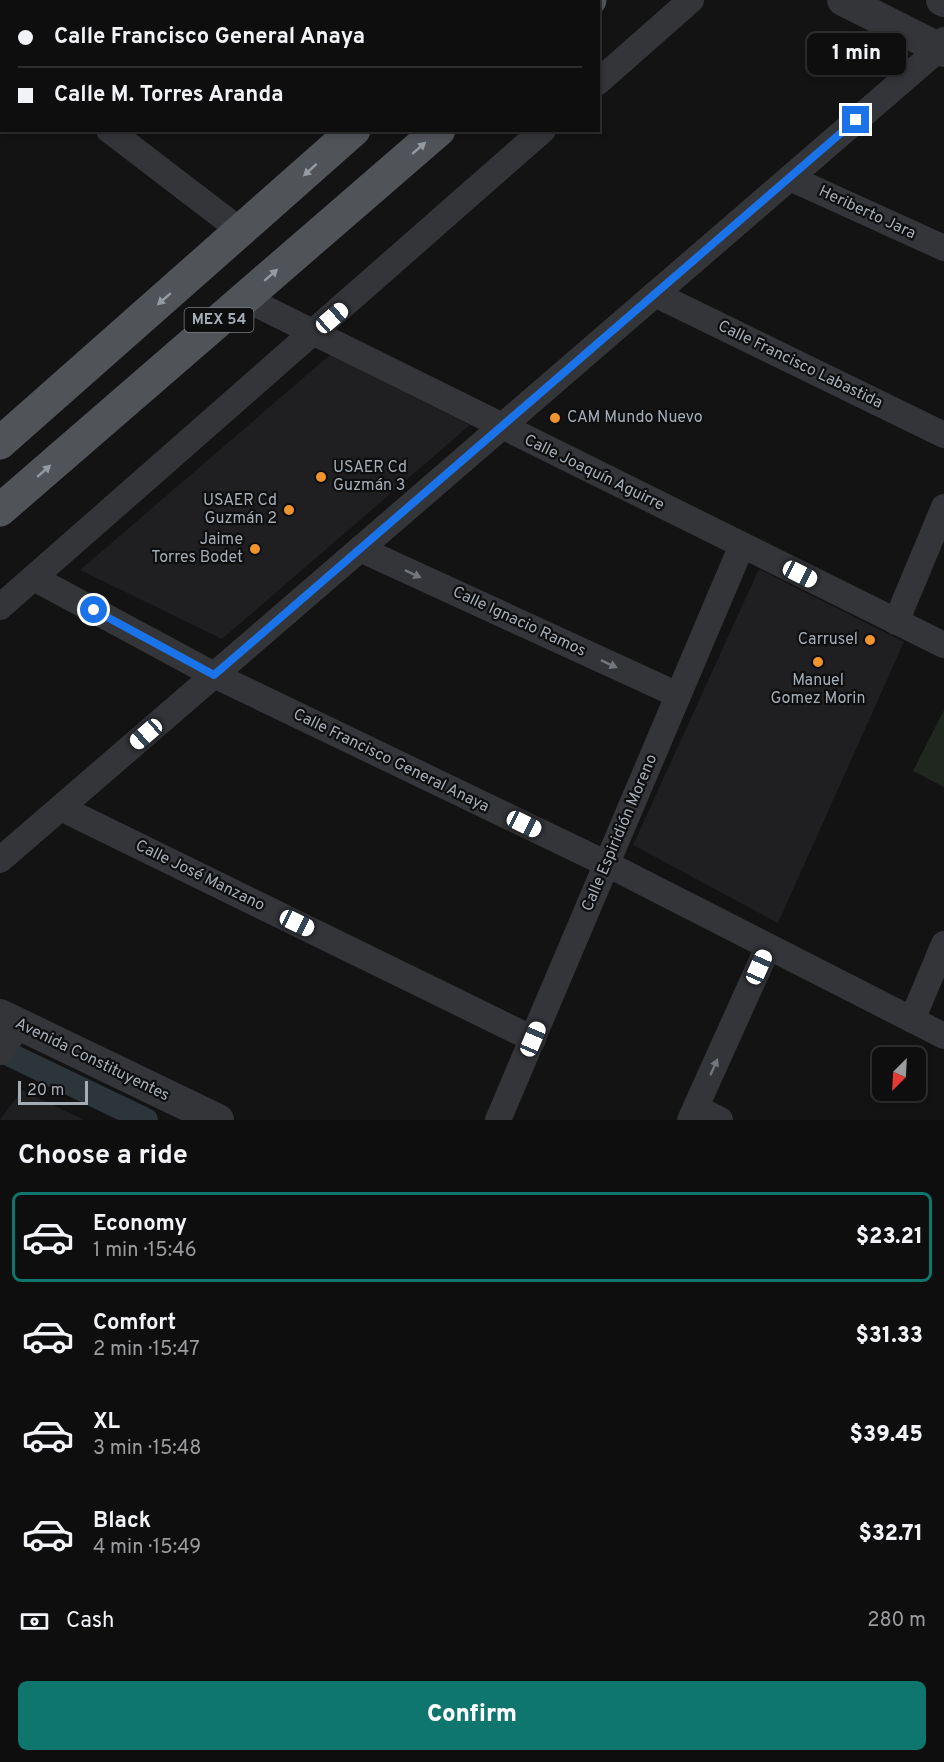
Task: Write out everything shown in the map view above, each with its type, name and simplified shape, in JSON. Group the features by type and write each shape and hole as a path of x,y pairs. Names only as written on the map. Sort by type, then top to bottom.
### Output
{"main road":[{"name":"MEX 54","path":"0,443 352,132"},
{"name":"MEX 54","path":"0,510 437,132"}],"street":[{"path":"600,80 691,0"},
{"path":"0,860 942,47 843,0"},
{"path":"112,132 242,231"},
{"path":"0,608 541,132"},
{"name":"Heriberto Jara","path":"790,178 944,248"},
{"name":"Calle Francisco Labastida","path":"655,294 944,435"},
{"name":"Calle Joaquín Aguirre","path":"244,298 500,427 944,645"},
{"path":"896,622 944,507"},
{"name":"Calle Espiridión Moreno","path":"498,1120 742,546"},
{"name":"Calle Ignacio Ramos","path":"360,549 678,696"},
{"name":"Calle Francisco General Anaya","path":"34,578 214,675 607,864 944,1036"},
{"name":"Calle José Manzano","path":"61,808 533,1039"},
{"path":"912,1020 944,944"},
{"path":"720,1120 693,1114 768,947"},
{"name":"Avenida Constituyentes","path":"6,1034 218,1120"}],"shaded area":[{"path":"330,355 470,425 222,639 80,570"},
{"path":"759,569 904,642 778,923 633,845"},
{"path":"944,710 944,787 913,771"},
{"path":"22,1090 84,1120 0,1120"}],"waterway":[{"path":"0,1050 146,1120"}],"place":[{"name":"CAM Mundo Nuevo","path":"555,418"},
{"name":"USAER Cd Guzmán 3","path":"321,477"},
{"name":"USAER Cd Guzmán 2","path":"289,510"},
{"name":"Jaime Torres Bodet","path":"255,549"},
{"name":"Carrusel","path":"870,640"},
{"name":"Manuel Gomez Morin","path":"818,662"}],"route":[{"path":"94,610 214,675 856,120"}]}
